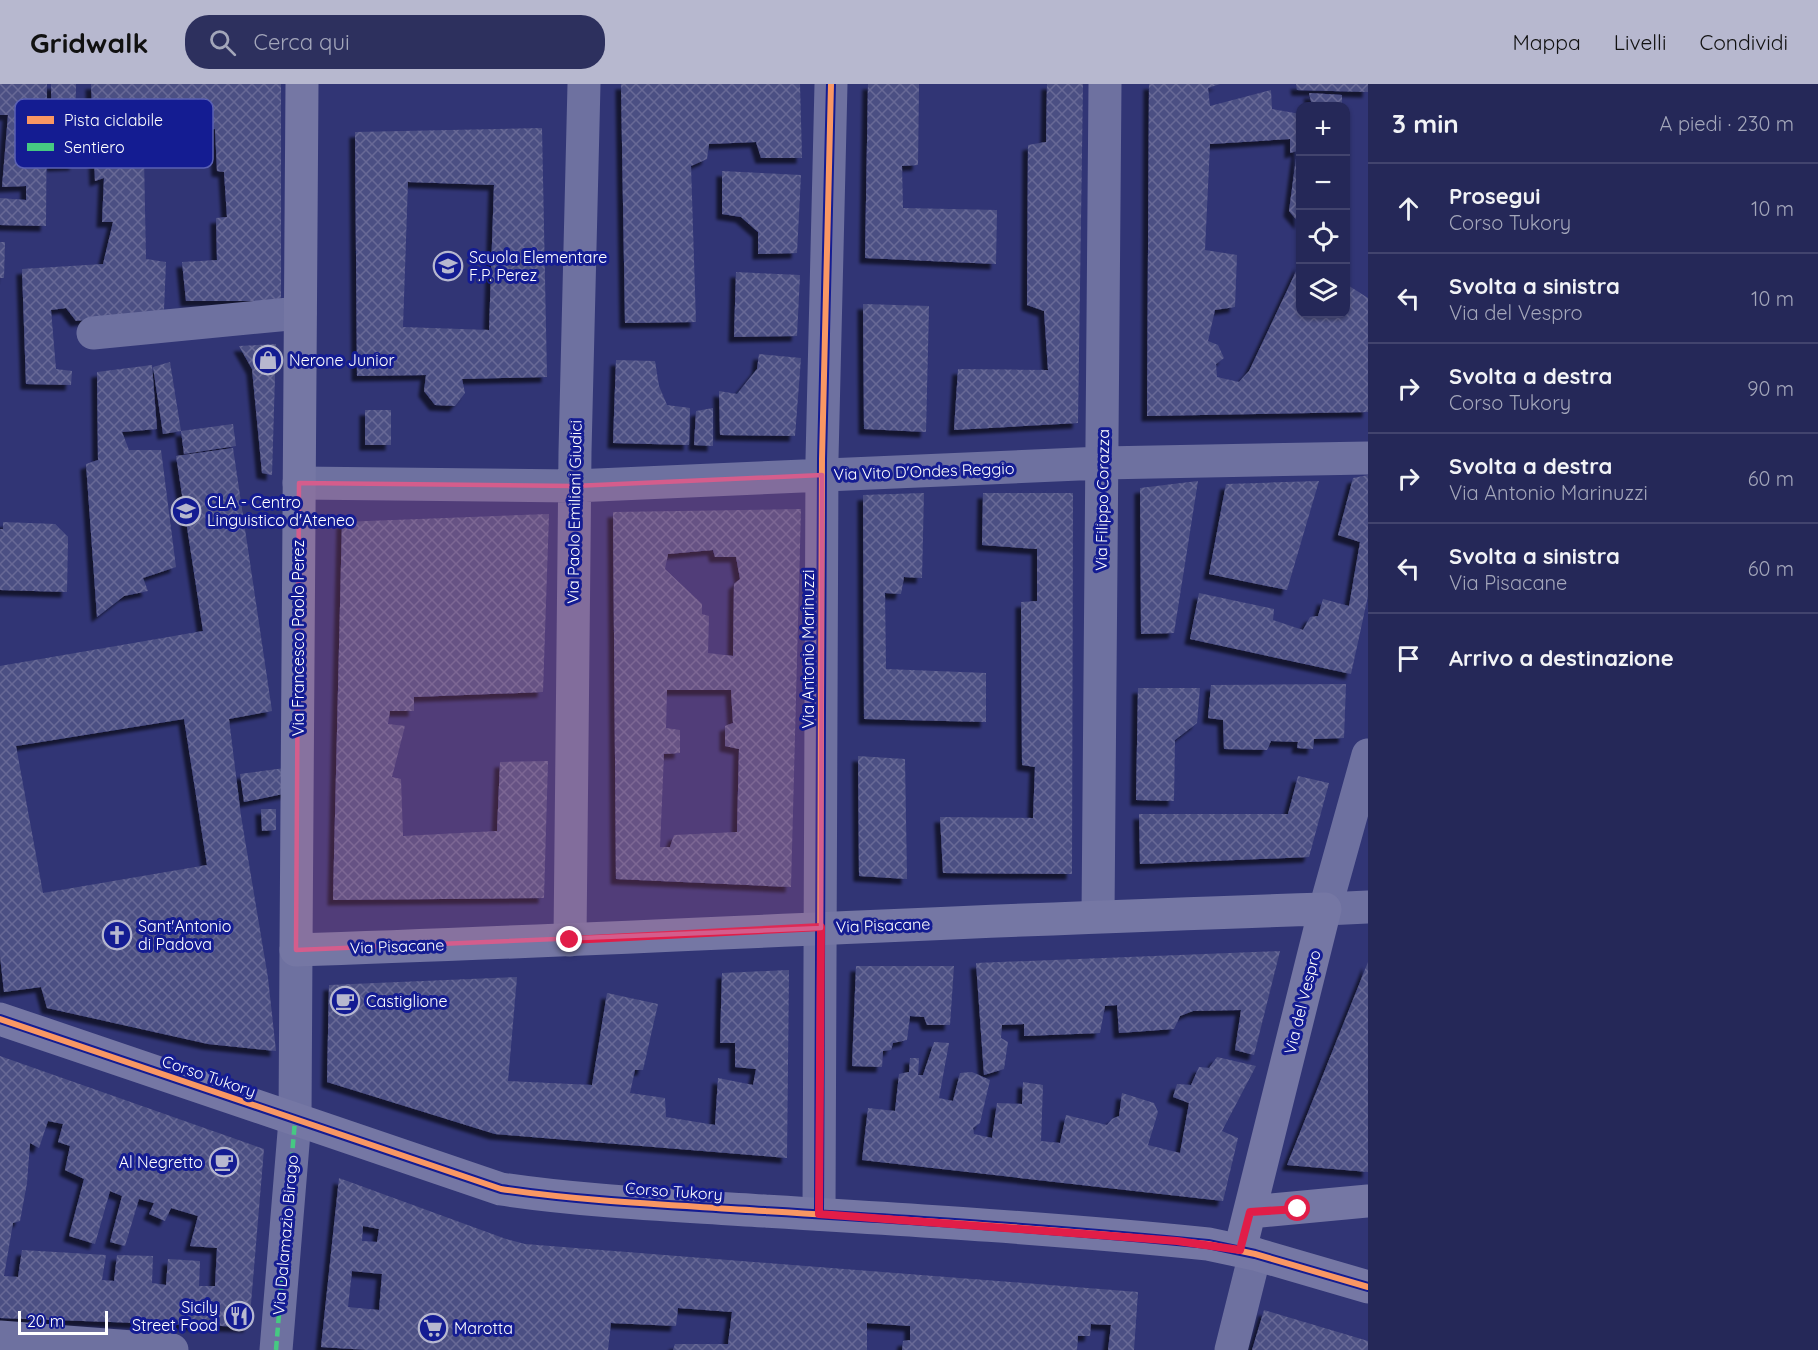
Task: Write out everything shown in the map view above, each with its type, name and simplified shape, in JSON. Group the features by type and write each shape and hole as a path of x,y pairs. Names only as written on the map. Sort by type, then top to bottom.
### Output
{"street":[{"name":"Via Francesco Paolo Perez","path":"294,1120 302,84"},
{"name":"Via Paolo Emiliani Giudici","path":"570,940 574,486 584,84"},
{"name":"Via Antonio Marinuzzi","path":"819,1214 822,475 831,84"},
{"name":"Via Filippo Corazza","path":"1098,916 1105,84"},
{"path":"93,333 300,313"},
{"name":"Via Vito D'Ondes Reggio","path":"299,483 574,486 1102,463 1368,458"},
{"name":"Via del Vespro","path":"1248,1252 1250,1212 1325,909 1368,755"},
{"path":"1325,909 1368,907"},
{"name":"Via Pisacane","path":"296,950 570,940 821,927 1325,909"},
{"name":"Corso Tukory","path":"0,1019 501,1189 546,1196 1177,1241 1248,1252 1368,1287"},
{"name":"Via Dalamazio Birago","path":"276,1350 294,1120"},
{"path":"1250,1212 1368,1201"},
{"path":"1231,1350 1248,1252"},
{"path":"0,1337 172,1350"}],"highlighted area":[{"path":"822,475 821,928 296,950 299,483 574,486"}],"building":[{"path":"0,84 47,84 47,99 15,99 15,168 46,168 46,226 0,225 0,198 26,200 26,186 2,187 8,115 0,115"},
{"path":"51,84 76,84 76,99 51,99"},
{"path":"91,84 281,84 281,301 186,301 182,262 217,260 216,218 227,217 224,172 217,171 213,99 92,99"},
{"path":"621,84 800,84 802,158 761,158 756,142 709,144 707,159 691,166 696,322 625,323"},
{"path":"868,84 919,84 918,165 902,166 903,208 997,210 996,264 865,258"},
{"path":"1047,84 1083,84 1078,423 954,430 958,369 1048,370 1044,311 1027,305 1028,145 1046,142"},
{"path":"1149,84 1220,84 1208,88 1210,106 1271,90 1272,109 1296,113 1296,151 1290,153 1290,139 1210,144 1205,250 1237,255 1235,307 1215,310 1208,341 1218,345 1224,358 1216,364 1217,377 1239,382 1249,371 1296,271 1296,318 1350,318 1350,287 1368,298 1368,412 1147,416"},
{"path":"1296,84 1368,84 1368,92 1297,90"},
{"path":"1309,93 1342,95 1342,102 1311,102"},
{"path":"542,128 547,377 462,379 465,393 455,406 435,405 424,391 426,375 357,376 355,132","holes":["408,182 494,185 489,330 403,327"]},
{"path":"1296,158 1296,219 1289,211"},
{"path":"94,168 144,168 146,259 166,262 164,310 76,321 66,308 51,310 56,369 72,371 71,385 26,384 22,269 103,264 113,222 102,222 104,178 95,181"},
{"path":"722,171 801,175 797,253 758,254 758,232 741,217 722,214"},
{"path":"0,242 5,242 4,278 0,278"},
{"path":"736,272 800,275 797,336 734,337"},
{"path":"863,304 929,306 926,432 864,429"},
{"path":"276,344 272,475 262,473 252,369 239,346"},
{"path":"759,354 801,358 795,436 720,435 719,391 737,394 757,369"},
{"path":"616,360 655,361 659,386 667,405 690,408 689,445 613,443"},
{"path":"170,362 181,431 163,434 153,367"},
{"path":"152,365 157,429 122,432 129,450 161,450 176,567 143,578 148,591 124,596 97,617 86,464 98,460 97,372"},
{"path":"713,408 713,446 694,445 696,411"},
{"path":"365,410 391,410 391,445 365,445"},
{"path":"233,424 236,446 184,454 181,431"},
{"path":"233,448 272,711 229,719 241,816 268,978 276,1051 208,1044 47,1008 41,987 4,992 0,956 0,666 203,631 176,456","holes":["184,719 207,865 43,893 16,746"]},
{"path":"1368,475 1368,596 1351,674 1190,639 1199,593 1274,609 1273,620 1303,630 1310,617 1318,616 1323,599 1349,606 1360,542 1338,535 1353,478"},
{"path":"1198,481 1174,633 1141,634 1140,488"},
{"path":"1319,481 1287,590 1209,574 1226,484"},
{"path":"924,493 922,578 904,577 901,594 885,593 886,669 986,673 986,722 864,719 863,495"},
{"path":"983,493 1073,493 1072,874 943,873 940,817 1033,818 1035,767 1022,765 1021,602 1037,601 1037,549 982,545"},
{"path":"801,509 791,887 616,879 613,512","holes":["713,550 715,557 736,557 740,579 734,584 733,656 708,653 709,616 702,614 702,604 665,569 668,554","667,690 731,690 733,723 725,726 725,746 739,749 737,832 674,835 670,847 660,847 664,754 680,753 680,730 666,728"]},
{"path":"549,514 543,692 414,697 414,711 390,711 388,724 405,726 392,777 401,779 403,836 497,831 500,762 548,761 544,898 333,900 342,522"},
{"path":"3,522 55,524 68,537 67,592 0,590 0,529 3,529"},
{"path":"1346,684 1344,738 1314,739 1313,749 1297,748 1298,742 1271,741 1267,750 1224,749 1223,720 1208,718 1211,685"},
{"path":"1138,688 1200,688 1197,723 1175,740 1174,801 1136,800"},
{"path":"858,756 905,759 907,879 859,876"},
{"path":"285,768 288,793 244,802 240,774"},
{"path":"1298,776 1329,783 1309,857 1140,864 1139,814 1288,814"},
{"path":"261,809 276,809 276,830 262,831"},
{"path":"1280,951 1254,1055 1235,1050 1241,1010 1193,1011 1180,1016 1174,1029 1119,1033 1117,1005 1105,1006 1100,1033 1024,1036 1024,1024 1002,1025 1001,1038 1008,1042 1004,1069 984,1075 976,963"},
{"path":"1368,962 1368,1172 1287,1165"},
{"path":"856,966 954,966 950,1025 927,1025 924,1017 910,1016 907,1040 893,1043 891,1050 883,1051 882,1067 852,1066"},
{"path":"789,970 787,1158 495,1134 327,1082 329,985 517,977 508,1081 592,1085 607,993 658,1004 643,1070 635,1070 630,1093 665,1098 666,1117 715,1125 718,1078 753,1085 756,1069 735,1067 735,1043 720,1043 722,973"},
{"path":"934,1042 949,1043 939,1098 953,1101 960,1073 972,1072 990,1080 980,1123 973,1128 974,1134 992,1138 997,1103 1022,1104 1023,1082 1043,1085 1041,1141 1060,1143 1066,1115 1107,1125 1119,1116 1122,1093 1154,1103 1158,1112 1148,1145 1180,1153 1189,1103 1173,1097 1177,1084 1191,1085 1199,1067 1209,1068 1217,1057 1256,1066 1222,1131 1238,1138 1223,1201 862,1160 868,1108 895,1111 899,1074 909,1072 910,1058 919,1058 918,1075 923,1075"},
{"path":"0,1056 264,1149 249,1327 0,1318","holes":["48,1121 63,1124 58,1142 70,1146 65,1170 84,1179 69,1236 95,1244 110,1191 122,1196 110,1242 125,1246 139,1199 154,1203 149,1214 165,1221 171,1208 198,1216 190,1246 217,1248 215,1286 199,1286 200,1261 168,1259 166,1285 152,1283 153,1256 117,1255 114,1281 102,1280 106,1255 22,1250 18,1277 4,1276 13,1223 20,1221 27,1183 30,1143 39,1148"]},
{"path":"339,1178 525,1244 1138,1292 1134,1350 1108,1350 1111,1325 1091,1324 1090,1336 1078,1336 1077,1350 902,1350 903,1341 910,1340 910,1326 867,1323 867,1350 673,1350 675,1344 728,1344 732,1312 678,1308 676,1326 611,1323 608,1350 368,1350 321,1347","holes":["363,1226 379,1229 377,1242 362,1241","352,1271 382,1274 379,1310 348,1307"]},
{"path":"1264,1310 1368,1341 1368,1350 1252,1350"}],"marked path":[{"path":"276,1350 295,1120"}],"cycle path":[{"path":"819,1214 822,459 831,84"},
{"path":"0,1019 501,1189 599,1200 986,1225 1208,1244 1255,1254 1368,1287"}],"place":[{"name":"Scuola Elementare F.P. Perez","path":"448,266"},
{"name":"Nerone Junior","path":"268,360"},
{"name":"CLA - Centro Linguistico d'Ateneo","path":"186,511"},
{"name":"Sant'Antonio di Padova","path":"117,935"},
{"name":"Castiglione","path":"345,1001"},
{"name":"Al Negretto","path":"224,1162"},
{"name":"Sicily Street Food","path":"239,1316"},
{"name":"Marotta","path":"433,1328"}],"route":[{"path":"570,940 821,927 819,1214 1177,1241 1240,1250 1250,1212 1298,1209"}]}
